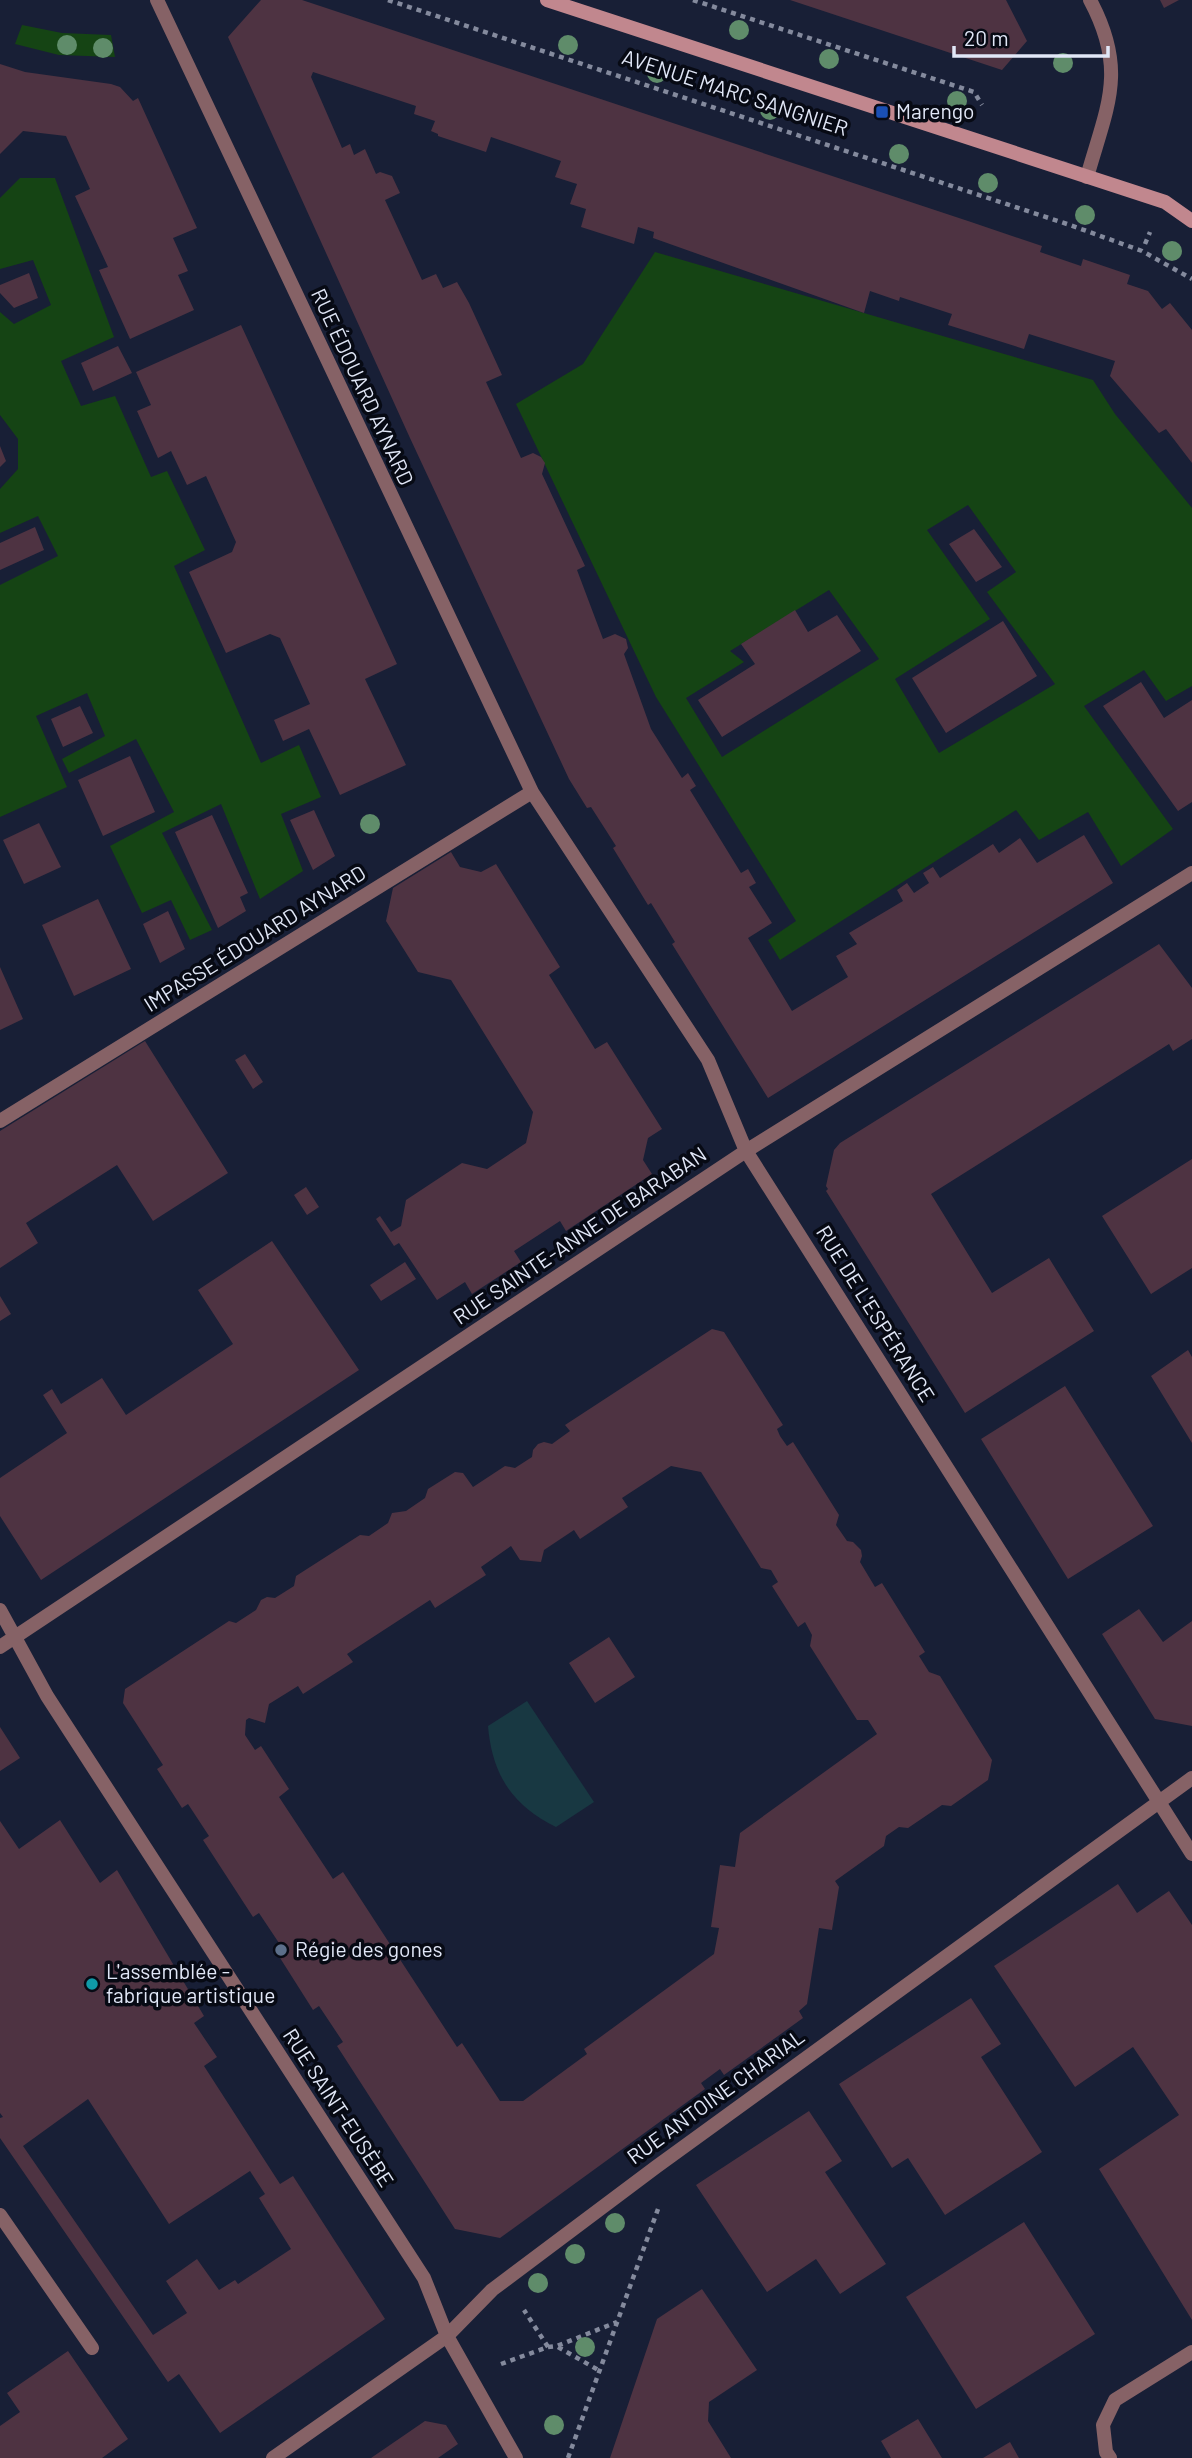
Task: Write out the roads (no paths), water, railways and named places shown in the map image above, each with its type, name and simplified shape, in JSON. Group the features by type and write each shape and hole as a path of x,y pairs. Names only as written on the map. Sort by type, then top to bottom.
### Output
{"street":[{"name":"RUE ÉDOUARD AYNARD","path":"157,0 532,792"},
{"name":"AVENUE MARC SANGNIER","path":"547,0 1165,202 1192,220"},
{"path":"1087,177 1111,92 1112,70 1110,46 1090,0"},
{"name":"IMPASSE ÉDOUARD AYNARD","path":"0,1121 532,792"},
{"name":"RUE DE L'ESPÉRANCE","path":"532,792 708,1060 746,1151 1192,1854"},
{"name":"RUE SAINTE-ANNE DE BARABAN","path":"0,1647 746,1151 1192,873"},
{"name":"RUE SAINT-EUSÈBE","path":"0,1610 47,1696 424,2278 447,2336 516,2458"},
{"name":"RUE ANTOINE CHARIAL","path":"273,2458 447,2336 492,2290 656,2167 1192,1778"},
{"path":"0,2215 92,2348"},
{"path":"1110,2458 1106,2452 1103,2425 1115,2400 1192,2352"}],"water":[{"path":"527,1701 594,1802 556,1827 527,1809 507,1787 490,1743 488,1726"}],"place":[{"name":"Marengo","path":"882,112"},
{"name":"Régie des gones","path":"281,1950"},
{"name":"L'assemblée - fabrique artistique","path":"92,1984"}]}
